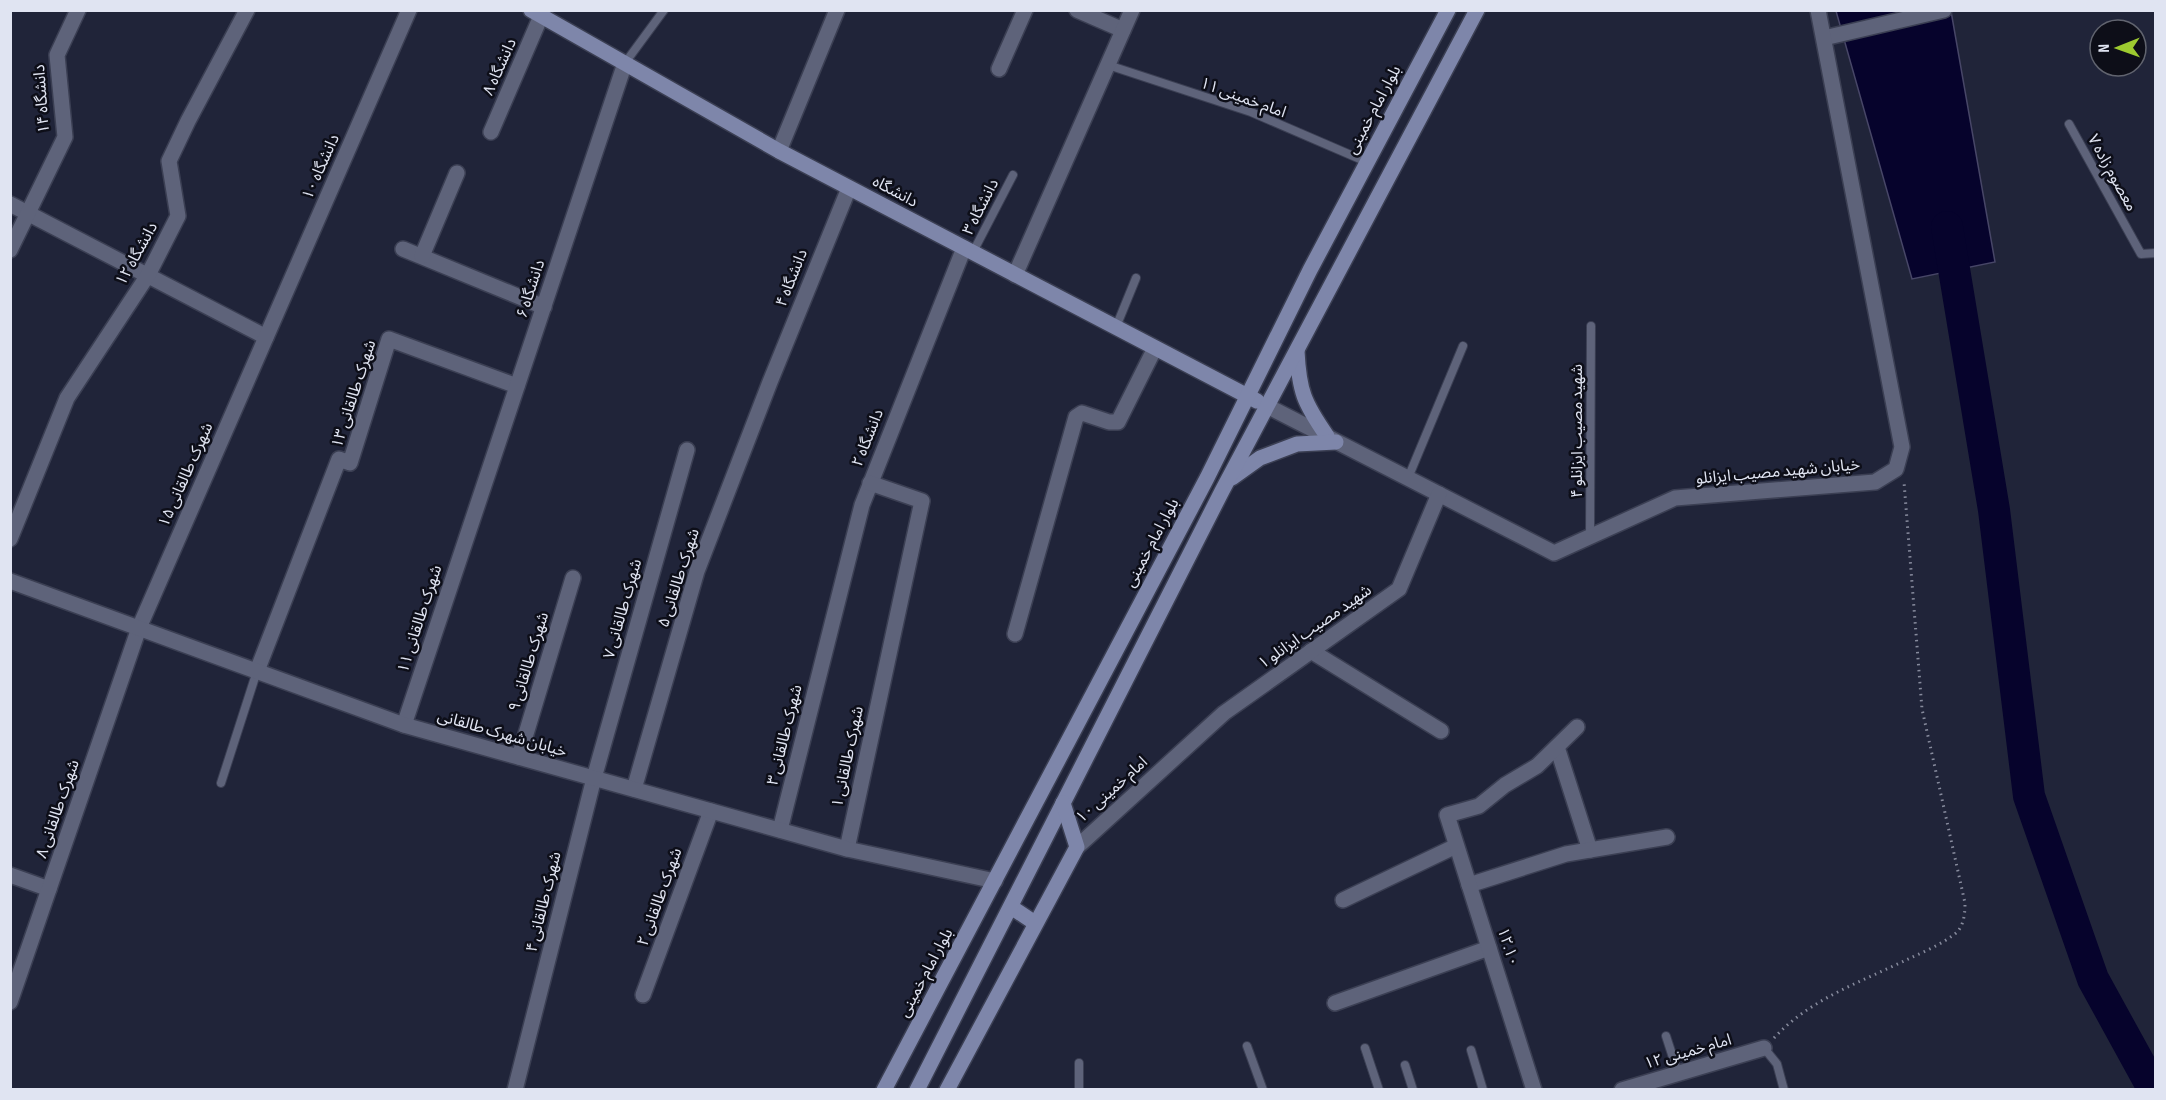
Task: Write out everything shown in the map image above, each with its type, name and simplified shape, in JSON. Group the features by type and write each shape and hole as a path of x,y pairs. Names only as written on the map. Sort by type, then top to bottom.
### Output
{"main road":[{"name":"بلوار امام خمینی","path":"884,1089 1207,478 1310,270 1448,10"},
{"path":"917,1089 1228,481 1477,10"},
{"name":"دانشگاه","path":"536,13 779,151 1267,406"},
{"path":"1297,350 1299,381 1309,411 1332,439"},
{"path":"1228,481 1260,458 1297,444 1332,439"},
{"path":"947,1089 1077,847 1064,803"},
{"path":"995,881 1018,892"},
{"path":"1011,907 1035,923"}],"street":[{"name":"دانشگاه ۱۴","path":"10,250 65,137 57,55 78,10"},
{"name":"دانشگاه ۱۲","path":"10,539 67,398 148,275 178,216 169,161 248,10"},
{"name":"دانشگاه ۱۰","path":"266,337 409,10"},
{"path":"779,151 837,10"},
{"path":"999,69 1024,10"},
{"path":"1077,10 1123,30"},
{"path":"1016,275 1132,10"},
{"name":"خیابان شهید مصیب ایزانلو","path":"1267,406 1554,553 1675,498 1875,482 1896,469 1902,447 1818,10"},
{"path":"1824,38 1944,10"},
{"name":"دانشگاه ۸","path":"491,132 536,13"},
{"name":"دانشگاه ۶","path":"471,525 625,63"},
{"path":"422,256 457,173"},
{"name":"دانشگاه ۴","path":"770,382 849,188"},
{"path":"10,204 266,337"},
{"path":"403,249 544,307"},
{"name":"دانشگاه ۲","path":"826,648 862,505 968,250"},
{"name":"شهرک طالقانی ۱۵","path":"139,628 266,337"},
{"name":"شهرک طالقانی ۱۳","path":"257,671 339,459 350,463 388,339 517,386"},
{"path":"1015,634 1076,417 1082,412 1109,422 1118,422 1155,348"},
{"name":"شهرک طالقانی ۵","path":"634,789 697,571 770,382"},
{"name":"شهرک طالقانی ۷","path":"594,778 687,450"},
{"name":"شهرک طالقانی ۱","path":"847,849 922,501 870,483"},
{"name":"شهید مصیب ایزانلو ۱","path":"1172,760 1224,713 1399,589 1439,494"},
{"name":"شهرک طالقانی ۱۱","path":"404,725 471,525"},
{"name":"شهرک طالقانی ۹","path":"519,757 573,578"},
{"name":"خیابان شهرک طالقانی","path":"10,581 404,725 847,849 995,881"},
{"name":"شهرک طالقانی ۸","path":"10,1002 15,972 49,890 139,628"},
{"name":"شهرک طالقانی ۳","path":"780,830 826,648"},
{"path":"1311,651 1441,731"},
{"path":"1577,727 1557,747 1590,850"},
{"name":"۱۲.۱۰","path":"1534,1089 1447,815 1479,806 1504,785 1537,766 1557,747"},
{"name":"امام خمینی ۱۰","path":"1077,847 1172,760"},
{"name":"شهرک طالقانی ۴","path":"515,1089 594,778"},
{"name":"شهرک طالقانی ۲","path":"643,995 711,811"},
{"path":"1469,885 1566,854 1667,837"},
{"path":"1342,900 1456,846"},
{"path":"10,875 49,890"},
{"path":"1335,1003 1489,948"},
{"name":"امام خمینی ۱۲","path":"1622,1089 1642,1086 1764,1048"}],"lane":[{"path":"625,63 664,10"},
{"name":"امام خمینی ۱۱","path":"1107,65 1251,112 1367,162"},
{"name":"معصوم زاده ۷","path":"2069,124 2141,254 2156,253"},
{"name":"دانشگاه ۳","path":"968,250 1012,175"},
{"path":"1116,327 1136,278"},
{"name":"شهید مصیب ایزانلو ۴","path":"1590,536 1591,326"},
{"path":"1408,478 1463,346"},
{"path":"220,783 257,671"},
{"path":"1666,1036 1678,1073"},
{"path":"1247,1046 1263,1089"},
{"path":"1365,1048 1378,1089"},
{"path":"1764,1048 1777,1064 1784,1089"},
{"path":"1471,1050 1483,1089"},
{"path":"1078,1089 1079,1064"},
{"path":"1406,1065 1413,1089"}],"path":[{"path":"1764,1048 1787,1023 1830,995 1930,949 1958,932 1965,916 1965,903 1922,708 1904,482"}],"shaded area":[{"path":"1836,11 1951,11 1995,262 1912,279"}],"waterway":[{"path":"1947,227 1994,510 2029,796 2093,979 2154,1090"}]}
